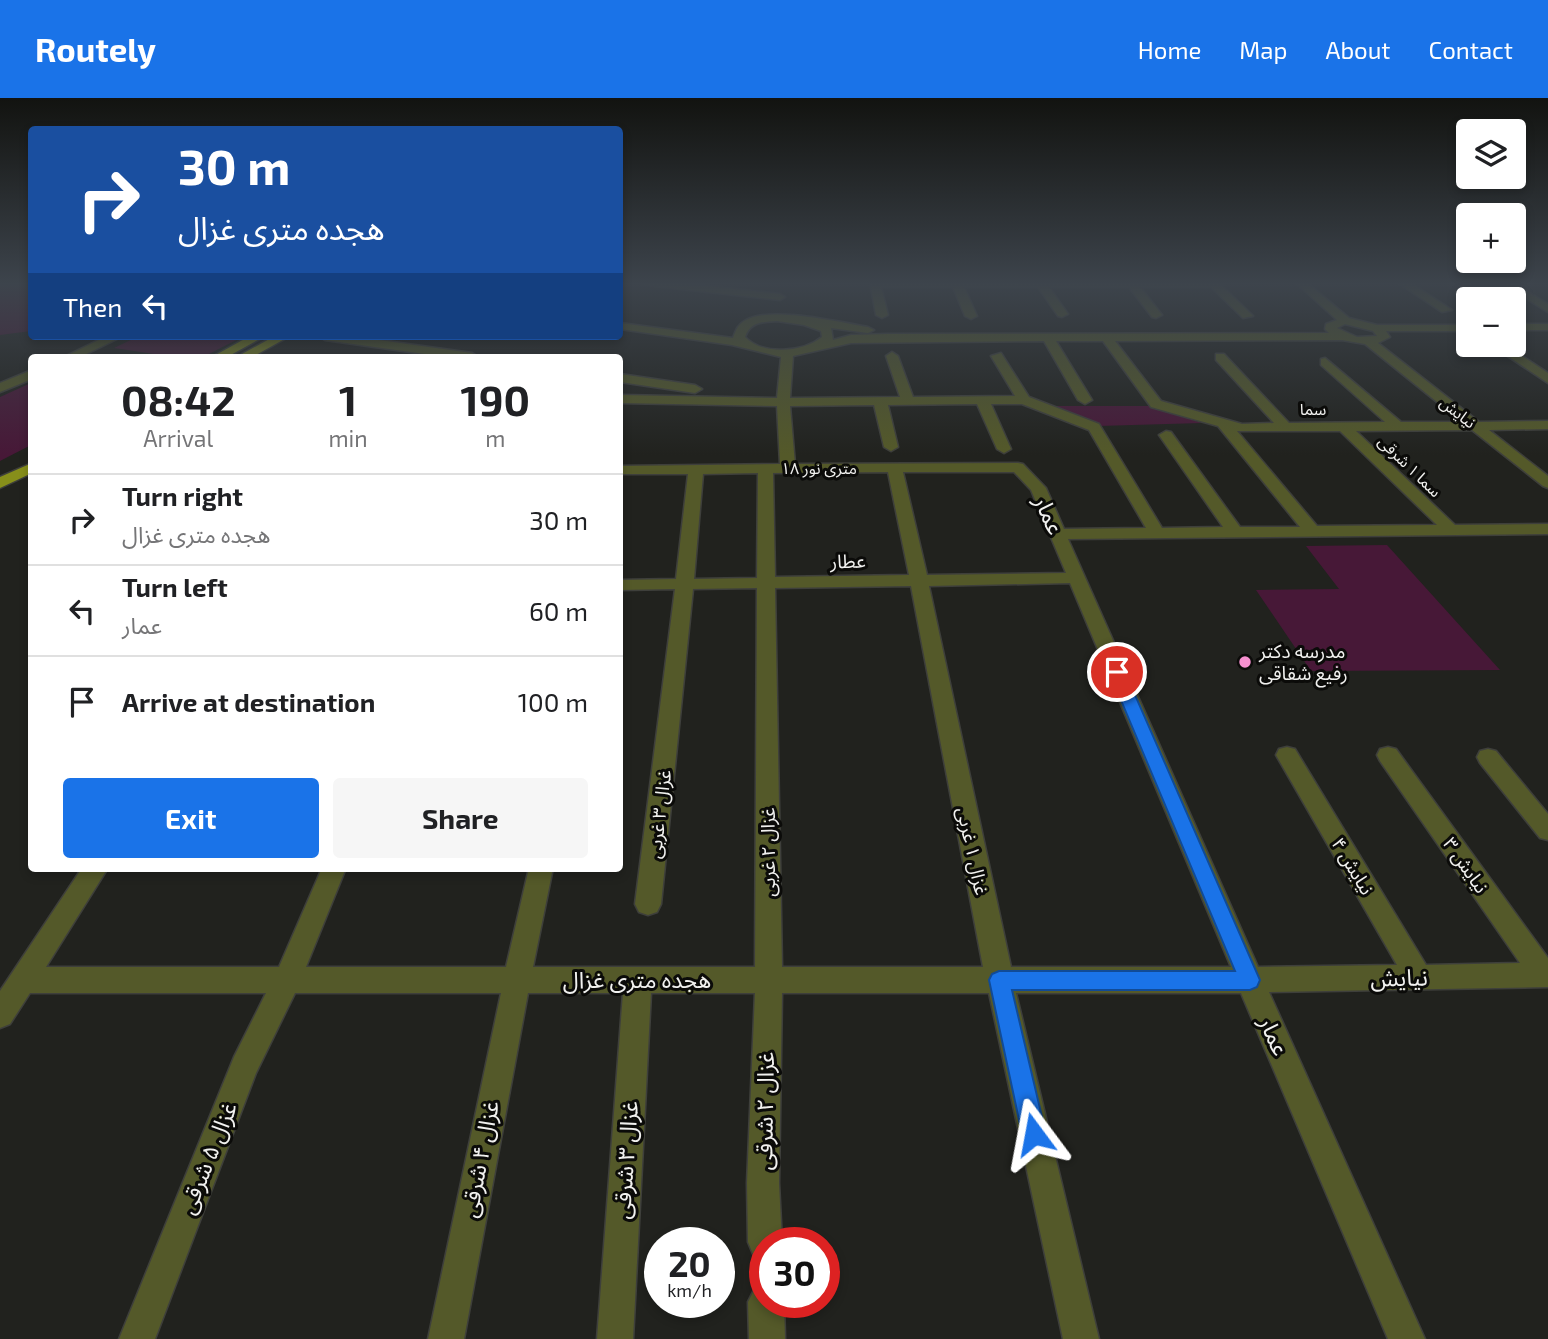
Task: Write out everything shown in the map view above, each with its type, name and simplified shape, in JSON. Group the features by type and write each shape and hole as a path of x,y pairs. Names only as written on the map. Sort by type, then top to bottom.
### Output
{"main road":[{"path":"224,354 251,340"},
{"path":"249,354 276,340"},
{"path":"0,467 28,453"},
{"path":"0,483 28,469"}],"street":[{"path":"76,354 108,340"},
{"path":"348,340 429,354"},
{"path":"721,340 744,343 762,351 788,353 847,340"},
{"path":"741,340 744,343"},
{"path":"820,346 826,340"},
{"path":"1050,340 1085,400"},
{"name":"سما","path":"1107,340 1156,404 1241,428 1548,425"},
{"name":"نیایش","path":"1380,340 1475,425 1548,484"},
{"path":"788,353 783,402 789,469"},
{"path":"892,356 908,401"},
{"path":"997,356 1024,400"},
{"path":"1220,357 1285,427"},
{"path":"1515,357 1548,379"},
{"path":"1325,362 1397,426"},
{"path":"0,388 28,376"},
{"path":"623,378 783,402"},
{"path":"623,399 783,402 1024,400 1094,427 1157,533"},
{"path":"982,400 1004,449"},
{"path":"880,401 891,447"},
{"path":"1224,424 1313,531"},
{"name":"سما ۱ شرقی","path":"1344,426 1451,530"},
{"path":"1166,435 1235,532"},
{"name":"۱۸ متری نور","path":"623,470 1018,467"},
{"name":"عمار","path":"1018,467 1038,488 1385,1294 1407,1339"},
{"name":"غزال ۱ غربی","path":"894,468 920,581 999,980 1081,1339"},
{"name":"غزال ۳ غربی","path":"648,904 670,725 696,469"},
{"name":"غزال ۲ غربی","path":"765,469 769,980"},
{"path":"1058,534 1548,529"},
{"name":"عطار","path":"623,585 1077,578"},
{"name":"نیایش ۴","path":"1287,755 1419,978"},
{"name":"نیایش ۳","path":"1388,755 1546,975"},
{"path":"1488,757 1548,831"},
{"path":"0,1015 93,872"},
{"name":"غزال ۵ شرقی","path":"137,1339 244,1067 287,980 332,872"},
{"name":"غزال ۴ شرقی","path":"446,1339 488,1116 540,872"},
{"name":"نیایش","path":"1250,980 1546,975"},
{"name":"هجده متری غزال","path":"24,980 1250,980"},
{"name":"غزال ۳ شرقی","path":"615,1339 638,980"},
{"name":"غزال ۲ شرقی","path":"764,1227 763,1183 769,980"},
{"path":"766,1318 767,1339"}],"shaded area":[{"path":"131,340 236,340 209,354 154,354 114,348"},
{"path":"28,384 28,447 0,461 0,397"},
{"path":"1049,406 1150,406 1202,423 1098,426"},
{"path":"1387,545 1500,670 1311,671 1256,590 1339,589 1306,546"}],"place":[{"name":"مدرسه دکتر رفیع شقاقی","path":"1245,662"}],"route":[{"path":"1034,1134 999,980 1250,980 1117,672"}]}
